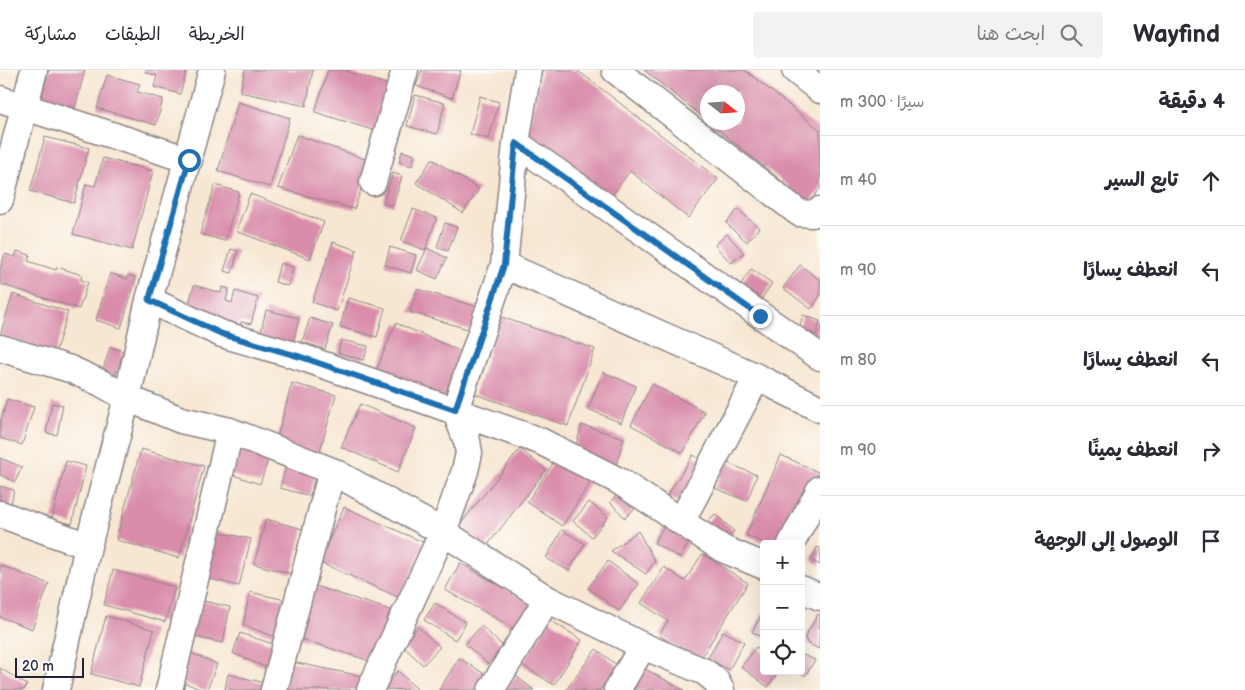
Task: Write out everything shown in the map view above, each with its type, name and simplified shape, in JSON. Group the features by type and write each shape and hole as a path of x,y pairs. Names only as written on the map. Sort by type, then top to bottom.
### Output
{"street":[{"path":"0,200 12,103 34,70"},
{"path":"56,690 88,546 127,398 149,300 189,160 212,70"},
{"path":"373,182 405,70"},
{"path":"370,690 443,532 465,471 469,453 467,441 455,410 504,265 516,143 528,70"},
{"path":"615,70 799,212 812,214 820,210"},
{"path":"795,70 820,90"},
{"path":"12,103 189,160"},
{"path":"516,143 820,357"},
{"path":"504,265 757,377 820,409"},
{"path":"149,300 222,334 301,357 540,440 619,481 722,549 760,564"},
{"path":"0,348 70,369 101,383 127,398 180,420 230,431 332,471 443,532 547,599 643,646 705,672 716,681 721,690"},
{"path":"681,522 757,377"},
{"path":"169,690 230,431"},
{"path":"274,690 332,471"},
{"path":"793,540 820,488"},
{"path":"0,514 88,546"},
{"path":"805,591 820,597"},
{"path":"490,690 547,599"},
{"path":"617,690 643,646"}],"building":[{"path":"49,70 85,70 75,108 41,99"},
{"path":"146,70 187,70 180,94 154,87 157,76 145,72"},
{"path":"245,70 313,70 306,106 240,92"},
{"path":"328,70 349,70 348,72 395,87 382,133 315,112"},
{"path":"422,70 461,70 452,98 416,86"},
{"path":"542,70 577,70 718,179 688,218 630,171 611,197 527,136"},
{"path":"644,70 745,70 820,130 820,189 809,203 719,130 745,130 745,85 700,85 700,115"},
{"path":"107,75 140,84 137,92 163,99 156,125 97,108"},
{"path":"415,95 445,103 437,134 407,126"},
{"path":"480,96 499,102 489,139 470,134"},
{"path":"238,102 290,118 270,187 218,171"},
{"path":"297,135 371,161 354,209 278,188"},
{"path":"45,137 89,148 74,203 30,191"},
{"path":"402,151 415,155 412,166 399,162"},
{"path":"103,158 153,171 132,250 73,234 86,184 95,186"},
{"path":"432,159 479,189 463,213 416,183"},
{"path":"393,173 402,176 393,206 383,203"},
{"path":"215,185 239,192 225,241 200,234"},
{"path":"250,194 324,222 310,259 236,231"},
{"path":"413,209 437,218 425,250 401,241"},
{"path":"738,209 759,228 747,242 726,223"},
{"path":"445,223 457,227 448,251 437,247"},
{"path":"727,234 744,253 731,263 715,245"},
{"path":"333,242 357,250 337,311 312,302"},
{"path":"390,247 416,255 411,273 385,265"},
{"path":"427,248 447,258 437,279 417,270"},
{"path":"231,249 238,251 232,273 224,271"},
{"path":"17,251 30,255 28,261 56,270 57,267 82,275 81,280 88,282 79,309 0,284 0,269 5,254 15,257"},
{"path":"280,263 293,267 288,286 275,282"},
{"path":"800,265 820,280 820,296 811,309 783,288"},
{"path":"751,269 772,283 755,309 734,295"},
{"path":"110,273 127,279 128,275 136,278 121,328 96,320"},
{"path":"194,285 221,293 222,287 229,289 226,301 232,303 235,291 258,298 251,324 241,322 240,325 229,321 227,330 188,308"},
{"path":"417,289 478,307 471,330 410,312"},
{"path":"13,294 68,312 55,353 0,335"},
{"path":"348,298 385,308 377,337 340,327"},
{"path":"266,310 299,318 291,352 258,344"},
{"path":"803,315 820,321 816,335 799,328"},
{"path":"501,317 595,349 568,426 475,394"},
{"path":"310,318 333,325 325,349 302,342"},
{"path":"396,323 462,352 441,402 375,373"},
{"path":"341,340 368,346 364,360 338,353"},
{"path":"110,347 123,351 115,377 102,373"},
{"path":"603,372 636,386 621,423 588,409"},
{"path":"292,383 336,395 318,457 275,445"},
{"path":"652,384 705,412 683,453 631,425"},
{"path":"7,399 34,407 22,445 0,438 0,423"},
{"path":"52,403 63,405 57,435 46,433"},
{"path":"360,404 416,428 398,472 341,447"},
{"path":"582,425 624,438 616,465 574,452"},
{"path":"236,445 269,457 260,484 227,473"},
{"path":"141,449 204,466 179,558 116,540"},
{"path":"520,449 546,470 486,547 459,526"},
{"path":"560,453 595,476 562,526 527,502"},
{"path":"693,455 705,462 680,503 667,496"},
{"path":"781,455 820,473 791,540 760,541 746,535"},
{"path":"0,458 22,467 15,482 0,475"},
{"path":"66,461 86,466 72,524 52,519"},
{"path":"725,462 757,475 747,501 715,488"},
{"path":"286,465 316,473 310,496 280,488"},
{"path":"0,486 14,490 10,508 0,506"},
{"path":"623,489 639,504 625,518 610,502"},
{"path":"589,502 608,517 592,537 573,521"},
{"path":"344,507 425,543 400,598 319,562"},
{"path":"715,514 734,531 723,542 705,524"},
{"path":"266,519 303,529 292,574 254,564"},
{"path":"664,526 690,541 680,558 654,543"},
{"path":"562,530 585,544 569,571 546,558"},
{"path":"214,531 251,539 239,586 202,577"},
{"path":"638,531 655,561 646,574 611,551"},
{"path":"817,547 820,548 820,565 811,560"},
{"path":"702,554 748,583 699,661 659,635 668,621 641,603 664,567 685,581"},
{"path":"608,561 639,584 619,611 588,588"},
{"path":"460,563 532,604 517,630 445,590"},
{"path":"0,565 49,584 32,629 0,617"},
{"path":"113,570 175,587 165,622 104,605"},
{"path":"312,585 390,610 373,662 295,637"},
{"path":"250,592 290,601 281,639 243,625"},
{"path":"199,600 230,607 223,643 191,636"},
{"path":"435,603 466,623 455,640 424,620"},
{"path":"818,614 820,615 819,649 807,643 805,637"},
{"path":"106,616 154,630 139,687 91,674"},
{"path":"760,617 760,636 752,632"},
{"path":"550,620 582,640 554,685 522,665"},
{"path":"481,626 503,646 488,664 465,644"},
{"path":"418,627 440,647 423,665 402,645"},
{"path":"723,631 744,642 729,670 708,658"},
{"path":"240,633 276,645 267,668 233,653"},
{"path":"756,647 760,650 760,675 776,675 768,687 741,667"},
{"path":"596,649 618,666 600,690 566,690"},
{"path":"189,652 217,664 207,690 202,690 178,680"},
{"path":"805,656 815,660 805,676 804,675"},
{"path":"459,658 488,676 479,690 439,690"},
{"path":"287,661 367,677 360,690 278,690"},
{"path":"0,668 27,685 24,690 0,690"},
{"path":"645,669 684,690 634,690"},
{"path":"398,671 417,689 416,690 381,689"},
{"path":"228,674 265,683 263,690 225,690"},
{"path":"516,676 534,690 505,690"}],"route":[{"path":"189,160 149,300 222,334 301,357 455,410 504,265 516,143 760,316"}]}
